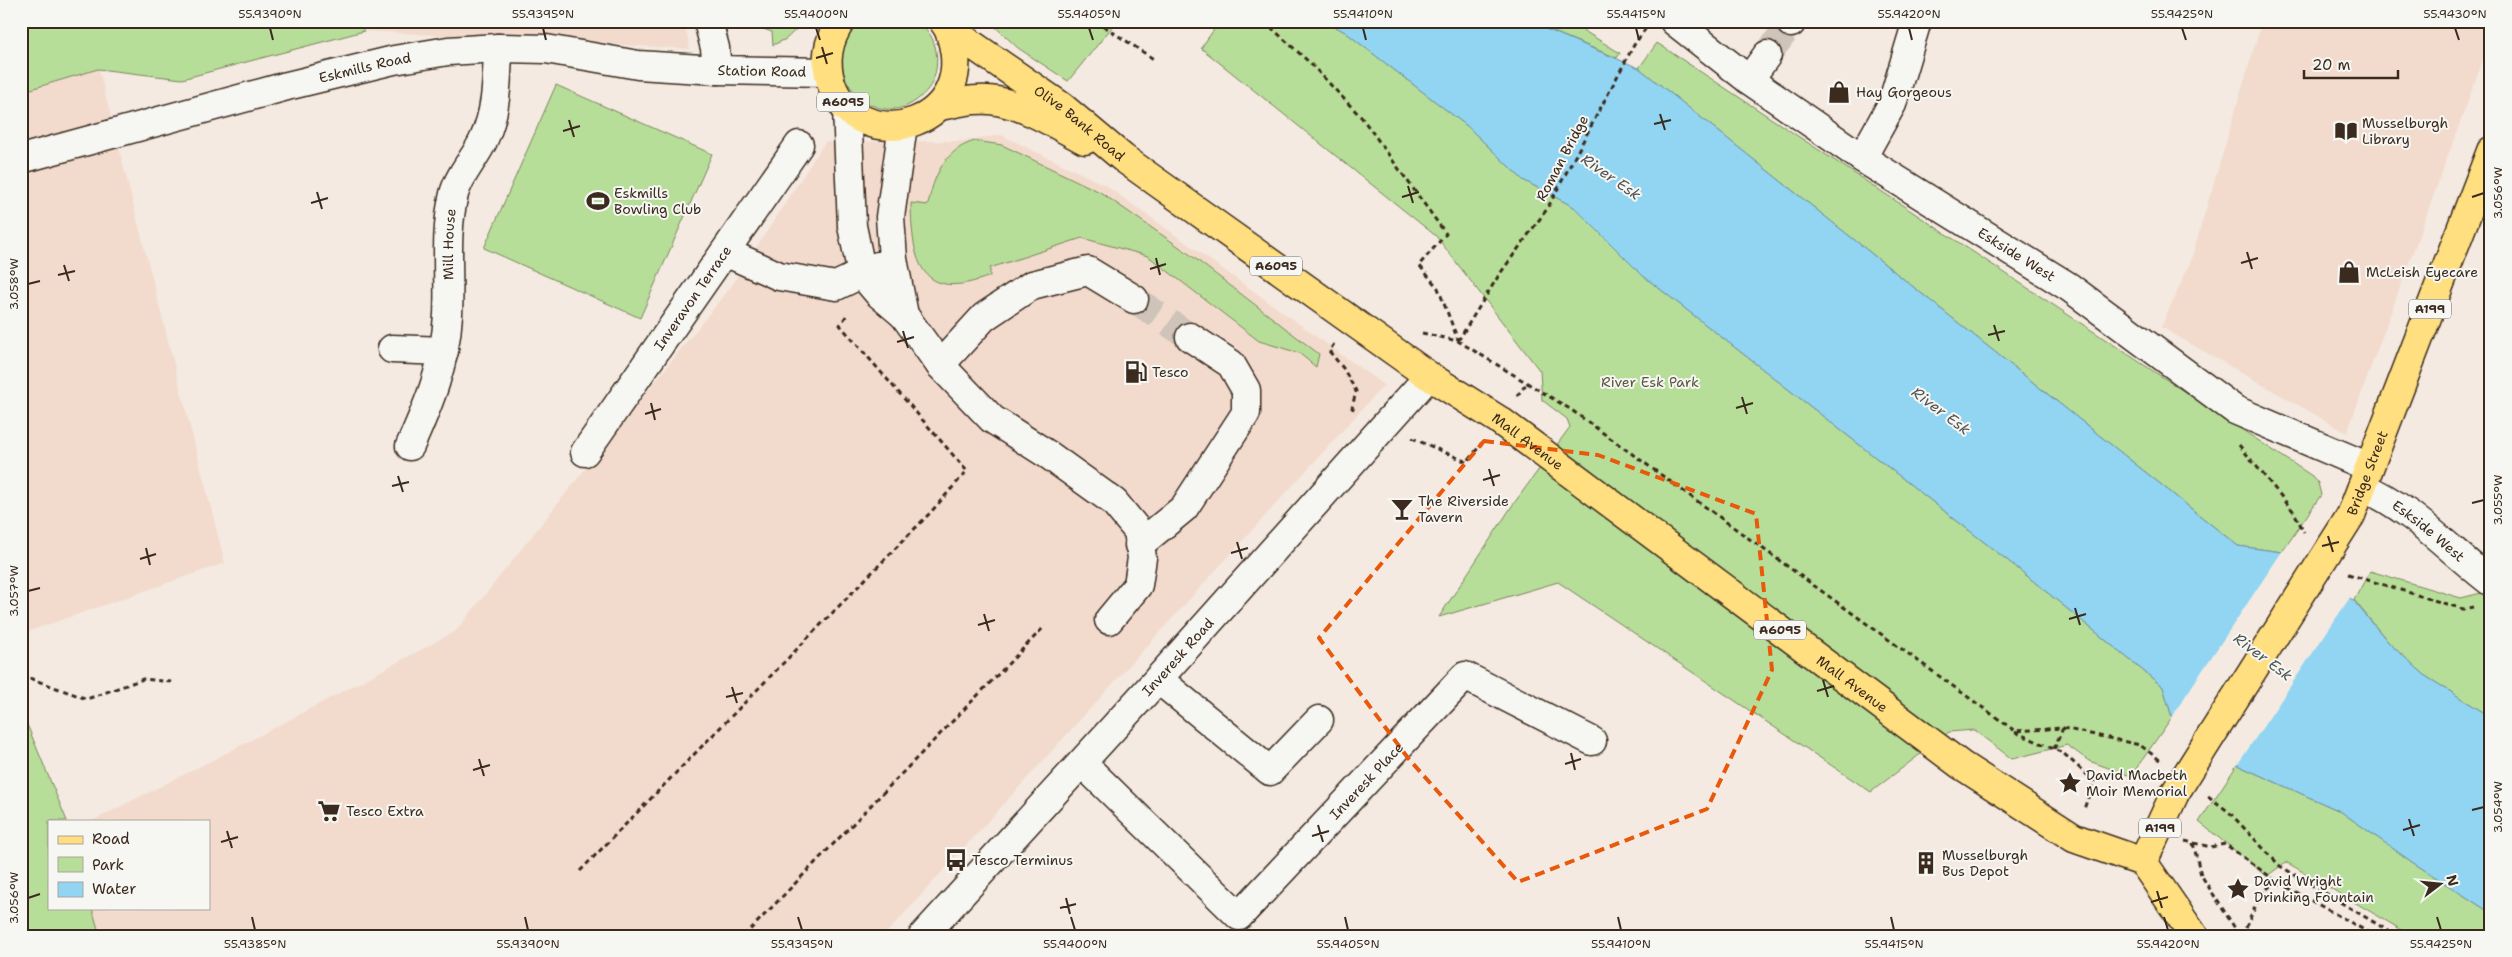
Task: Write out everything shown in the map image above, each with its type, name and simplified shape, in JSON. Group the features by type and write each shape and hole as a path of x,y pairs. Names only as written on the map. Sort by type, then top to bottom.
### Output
{"main road":[{"name":"Olive Bank Road","path":"841,21 833,33 828,51 828,72 834,92 848,108 864,120 882,125 902,125 922,118 939,106 951,88 957,68 956,47 945,25"},
{"name":"Olive Bank Road","path":"945,25 1061,106 1123,158"},
{"name":"Olive Bank Road","path":"939,106 972,101 996,100 1019,107 1123,158"},
{"name":"Bridge Street","path":"2144,862 2175,793 2351,515 2491,151"},
{"name":"A6095","path":"1123,158 1428,376"},
{"name":"Mall Avenue","path":"1428,376 1499,420 1961,765 2074,838 2144,862"},
{"path":"2144,862 2194,936"}],"street":[{"name":"Station Road","path":"708,21 715,48 717,70 828,72"},
{"name":"Eskside West","path":"1674,21 1749,80 1862,158 2069,287 2235,410 2365,477 2386,497 2491,581"},
{"path":"1862,158 1892,104 1917,21"},
{"name":"Eskmills Road","path":"21,159 278,88 394,60 448,51 498,48 546,49 638,65 717,70"},
{"name":"Mill House","path":"410,446 434,393 444,351 448,314 447,233 454,192 483,142 492,117 498,48"},
{"path":"1749,80 1767,55"},
{"path":"848,108 852,226 862,274 878,292 904,315 940,365 992,419 1050,456 1114,502 1138,531 1142,558 1138,585 1108,620"},
{"path":"902,125 890,217 893,259 904,315"},
{"name":"Inveravon Terrace","path":"585,452 799,145"},
{"path":"725,252 779,276 836,286 893,259"},
{"path":"940,365 984,317 1032,285 1088,271 1134,300"},
{"path":"1139,545 1184,508 1246,413 1246,390 1231,364 1190,337"},
{"path":"392,349 444,351"},
{"name":"Inveresk Road","path":"923,936 1158,679 1428,376"},
{"name":"Inveresk Place","path":"1082,763 1239,916 1466,676 1592,741"},
{"path":"1158,679 1270,771 1318,720"}],"path":[{"path":"1096,21 1156,60"},
{"path":"1264,21 1309,62 1362,118 1446,234 1419,265 1438,288 1458,341 1570,409 2015,732 2063,754 2094,781 2074,838"},
{"name":"Roman Bridge","path":"1458,341 1499,275 1547,209 1634,45 1651,21"},
{"path":"580,871 923,520 967,471 840,324 849,312 836,286"},
{"path":"744,936 1044,626"},
{"path":"21,675 87,699 143,679 172,682"},
{"path":"2015,732 2063,728 2140,745"},
{"path":"2054,749 2063,728"},
{"path":"2229,812 2280,866 2397,936"},
{"path":"2193,843 2201,875 2241,936"},
{"path":"2211,847 2225,844 2276,881 2375,936"},
{"path":"2241,936 2261,894 2276,881"}],"highlighted area":[{"path":"1484,441 1598,455 1756,514 1772,670 1707,809 1518,882 1408,758 1319,638"}],"shaded area":[{"path":"355,21 684,21 690,49 364,31"},
{"path":"2262,21 2491,21 2491,38 2347,433 2161,327 2190,263"},
{"path":"90,35 225,563 21,634 21,41"},
{"path":"1001,135 1107,186 1384,385 884,936 100,936 93,910 210,910 210,820 94,820 244,744 456,631 732,285 825,142 962,141"}],"green space":[{"path":"21,21 355,21 364,31 182,79 98,69 21,92"},
{"path":"751,21 805,21 786,39 773,45 772,32 758,27"},
{"path":"863,21 912,21 924,27 930,35 936,53 937,63 935,72 928,89 909,105 889,109 870,104 855,92 844,75 841,57 847,38"},
{"path":"989,21 1117,21 1068,81 1018,48"},
{"name":"River Esk Park","path":"1220,21 1325,21 1345,32 1467,126 1523,180 1574,207 1642,275 2016,567 2163,687 2172,717 2131,776 2089,761 2067,745 2012,759 1974,730 1949,732 1871,792 1558,582 1439,617 1512,506 1570,427 1567,419 1542,400 1540,371 1436,236 1201,48"},
{"path":"1527,21 1568,21 1620,53 1617,58"},
{"path":"1657,43 2312,476 2318,483 2321,495 2282,552 2238,546 1639,68"},
{"name":"Eskmills Bowling Club","path":"556,85 712,154 640,318 484,248"},
{"path":"975,141 1002,145 1100,192 1188,253 1319,354 1316,367 1299,353 1259,341 1148,256 1082,238 990,268 990,276 967,283 949,284 935,281 925,272 918,260 914,244 911,203 928,205 933,184 948,157 956,150"},
{"path":"2370,571 2461,598 2481,593 2491,600 2491,717 2427,677 2390,644 2354,600"},
{"path":"21,710 67,820 48,820 48,910 93,910 100,936 21,936"},
{"path":"2237,765 2340,811 2412,862 2491,913 2491,936 2412,936 2286,862 2267,876 2199,822"}],"water":[{"name":"River Esk","path":"1325,21 1527,21 1639,68 2238,546 2282,552 2353,600 2390,644 2427,677 2491,717 2491,913 2412,862 2340,811 2237,765 2172,717 2163,687 2016,567 1642,275 1574,207 1523,180 1467,126 1345,32"}],"pier":[{"path":"2283,550 2351,596 2236,767 2170,719"}],"tunnel":[{"path":"1767,55 1791,23"},
{"path":"1134,299 1190,337"}],"place":[{"name":"Hay Gorgeous","path":"1839,92"},
{"name":"Musselburgh Library","path":"2346,131"},
{"name":"Eskmills Bowling Club","path":"598,201"},
{"name":"McLeish Eyecare","path":"2349,272"},
{"name":"Tesco","path":"1136,372"},
{"name":"The Riverside Tavern","path":"1402,509"},
{"name":"David Macbeth Moir Memorial","path":"2070,783"},
{"name":"Tesco Extra","path":"329,811"},
{"name":"Tesco Terminus","path":"956,860"},
{"name":"Musselburgh Bus Depot","path":"1926,863"},
{"name":"David Wright Drinking Fountain","path":"2238,889"}]}
